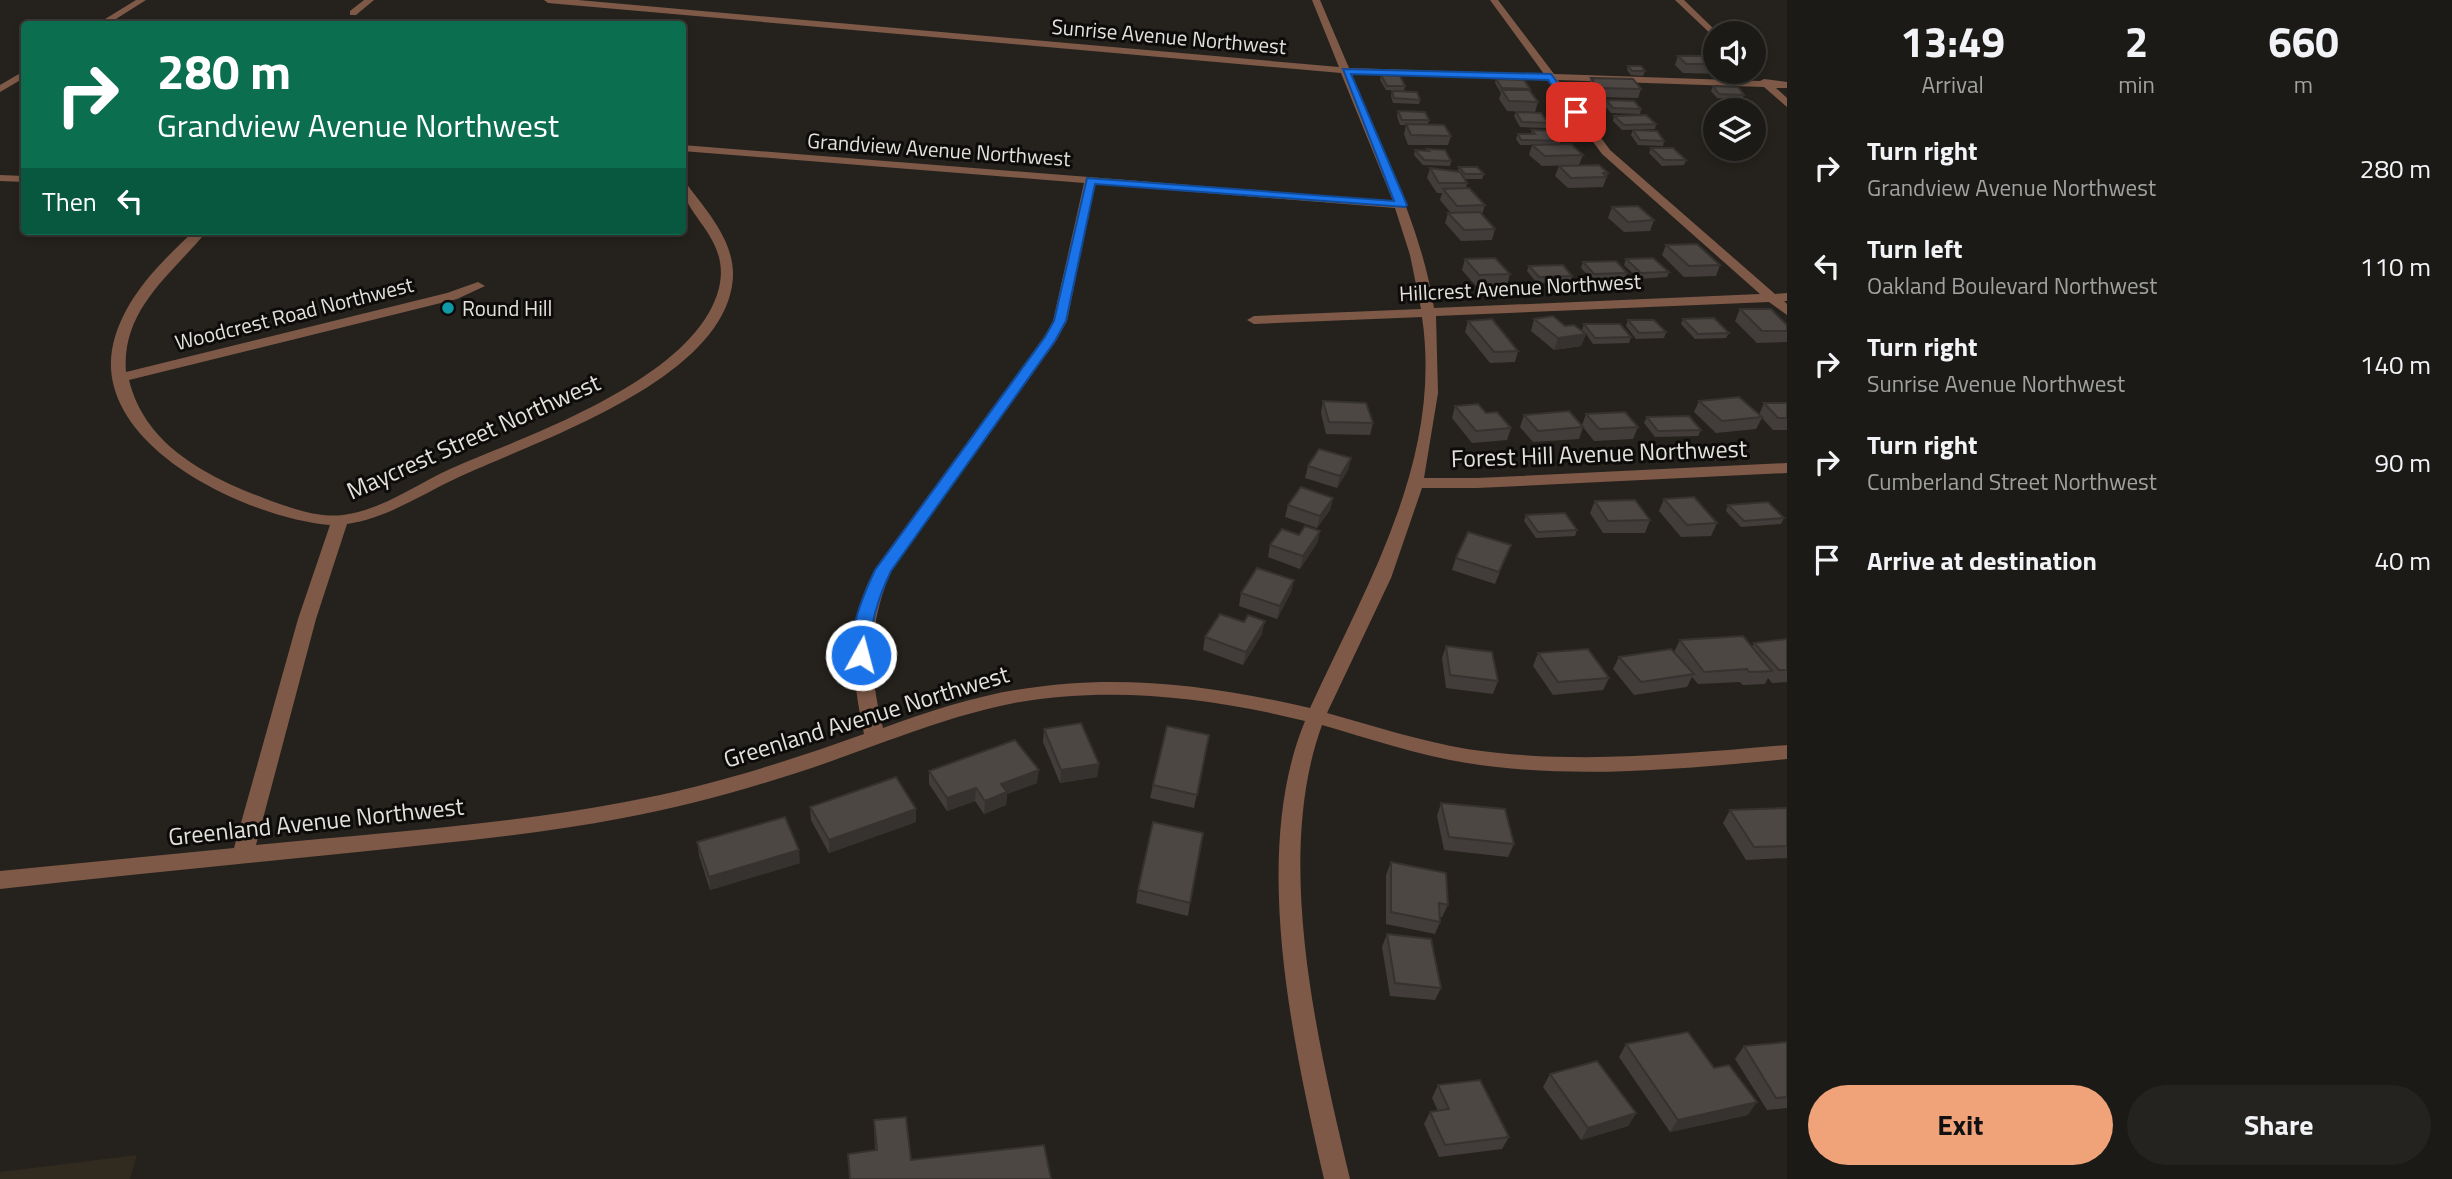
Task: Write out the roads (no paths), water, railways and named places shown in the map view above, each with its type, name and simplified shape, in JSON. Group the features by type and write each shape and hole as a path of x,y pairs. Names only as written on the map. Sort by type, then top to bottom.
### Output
{"street":[{"path":"107,21 142,0"},
{"path":"353,13 370,0"},
{"name":"Sunrise Avenue Northwest","path":"548,0 1346,71 1703,81"},
{"path":"1316,0 1401,205 1411,236 1428,311 1432,365 1426,424 1403,520 1371,604 1306,743 1298,777 1290,845 1290,905 1296,971 1311,1063 1337,1179"},
{"path":"1494,0 1613,159 1787,311"},
{"path":"1679,0 1703,23"},
{"path":"0,89 21,76"},
{"name":"Sunrise Avenue Northwest","path":"1766,83 1787,85"},
{"path":"1766,84 1787,104"},
{"name":"Grandview Avenue Northwest","path":"686,148 1401,205"},
{"path":"0,178 21,179"},
{"path":"875,737 861,671 861,639 871,597 883,570 1051,338 1060,321 1090,180"},
{"name":"Maycrest Street Northwest","path":"242,856 307,619 341,520 387,506 575,419 630,392 679,357 713,318 723,295 727,266 717,234 686,191"},
{"path":"197,235 153,281 134,307 120,351 119,379 131,413 148,436 197,476 229,491 282,509 328,520 341,520"},
{"name":"Woodcrest Road Northwest","path":"119,379 452,296 478,286"},
{"name":"Hillcrest Avenue Northwest","path":"1254,320 1787,297"},
{"name":"Forest Hill Avenue Northwest","path":"1413,482 1477,483 1787,468"},
{"name":"Greenland Avenue Northwest","path":"0,880 531,825 625,810 714,790 949,713 1014,697 1109,688 1174,691 1238,699 1316,717 1398,741 1466,756 1521,763 1610,764 1787,752"}],"place":[{"name":"Round Hill","path":"448,308"}]}
